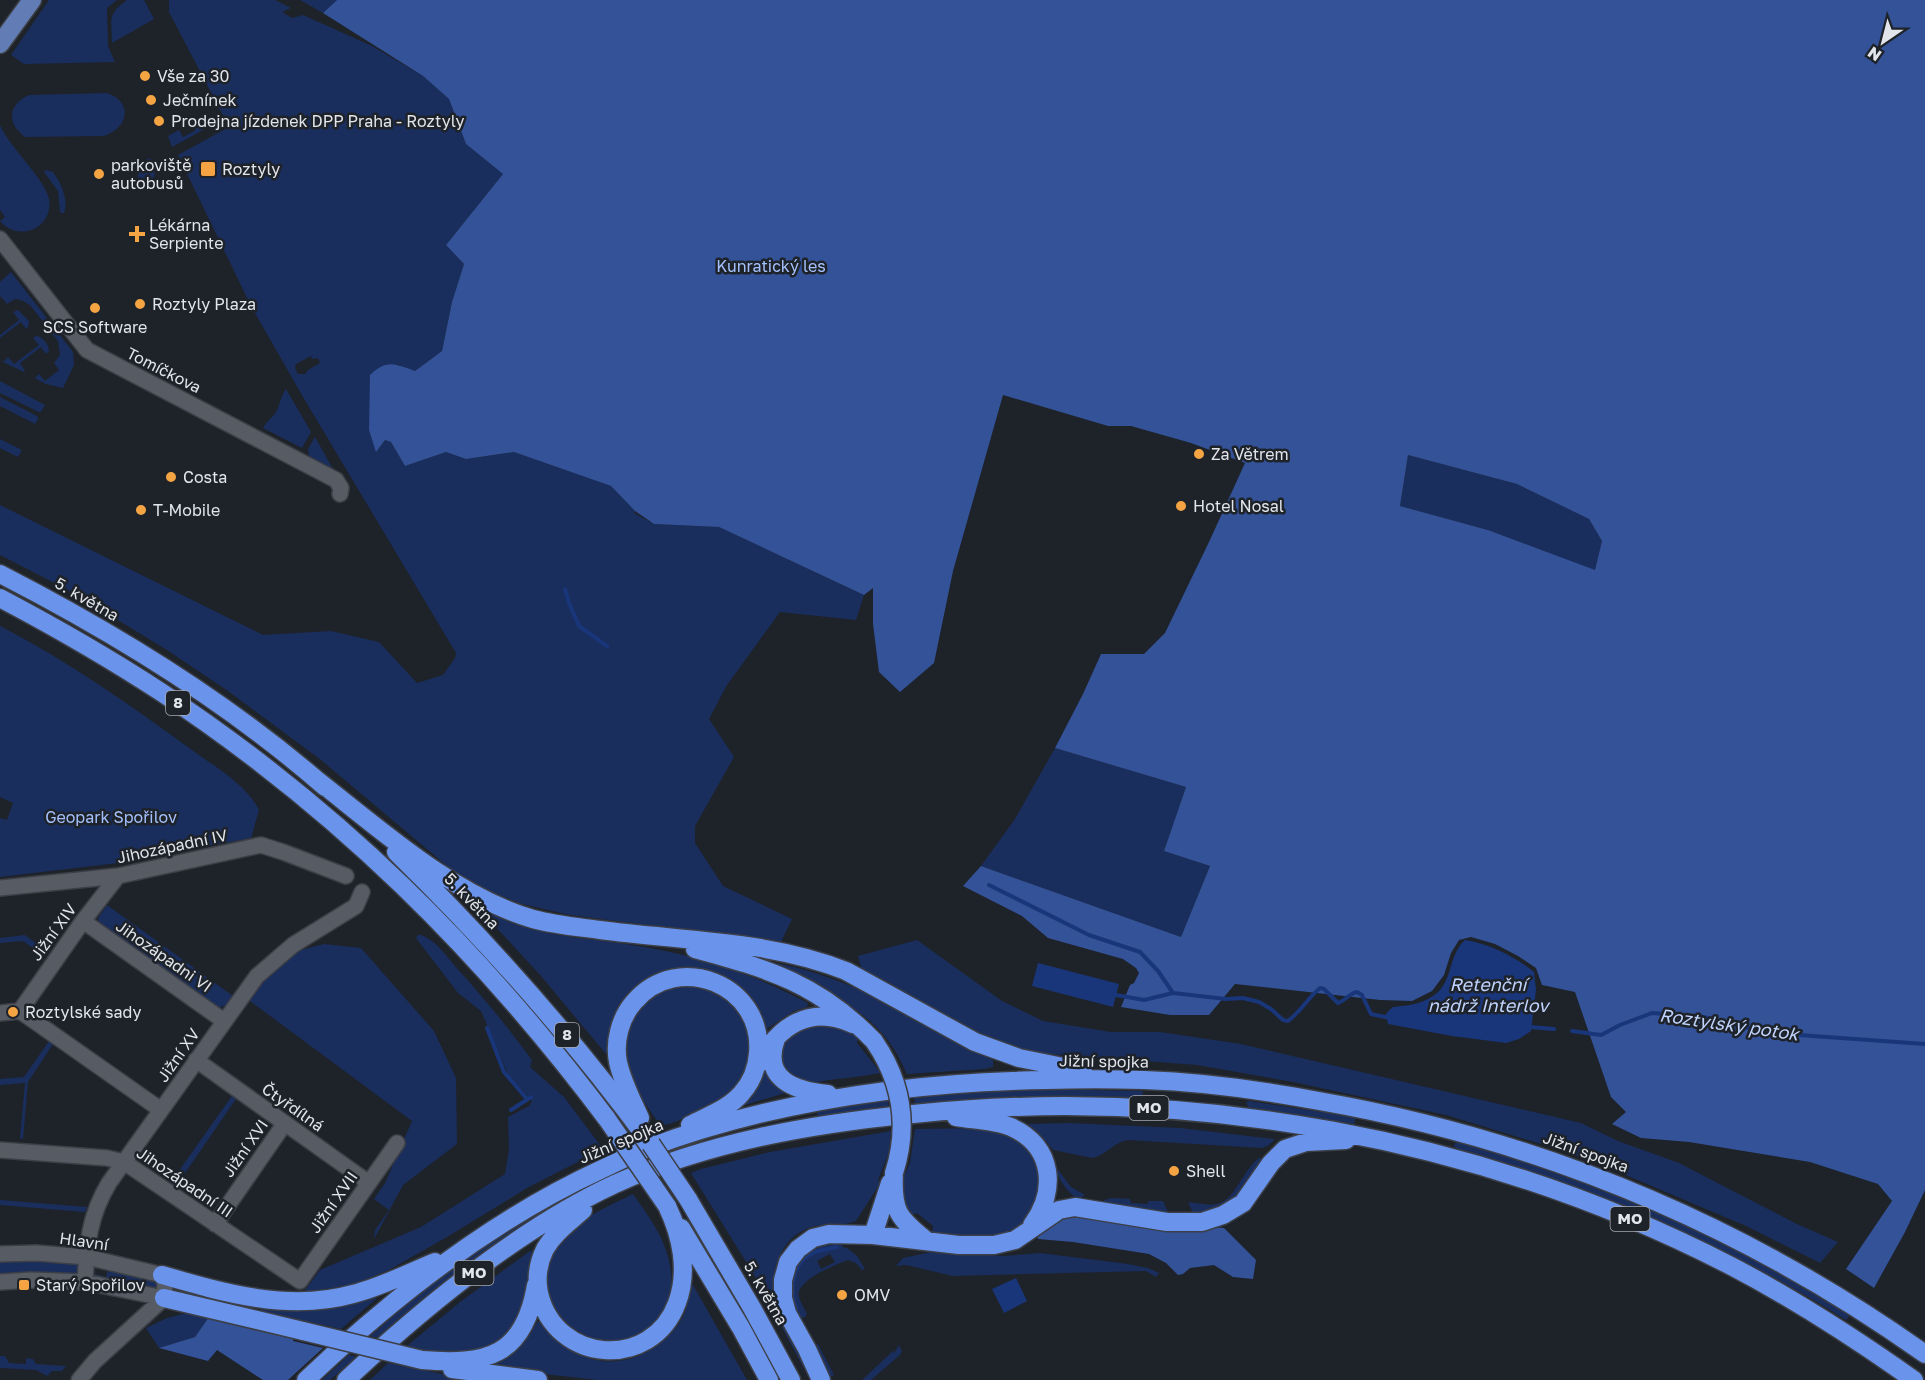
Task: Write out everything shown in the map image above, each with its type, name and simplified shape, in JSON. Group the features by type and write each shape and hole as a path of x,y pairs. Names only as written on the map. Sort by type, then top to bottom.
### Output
{"highway":[{"name":"5. května","path":"0,574 90,623 166,670 268,741 316,780 388,845 487,944 632,1111 648,1146 688,1199 753,1308 791,1380"},
{"name":"8","path":"0,598 87,646 169,697 267,768 334,823 414,896 481,964 524,1013 608,1119 667,1206 769,1380"},
{"path":"316,780 429,866 465,889 516,914 550,923 655,938 723,942 779,951 826,963 846,971 963,1037 995,1051 1058,1067 1144,1080"},
{"path":"655,938 774,972 832,1004 871,1037 894,1076 902,1106 902,1141 873,1235"},
{"path":"632,1111 618,1061 619,1032 632,1004 646,991 663,981 683,977 705,979 716,982 738,997 746,1006 756,1025 759,1047 754,1071"},
{"path":"648,1146 729,1104 742,1094 768,1046 794,1023 822,1017 849,1022 871,1037"},
{"path":"780,1033 773,1046 772,1061 774,1069 783,1080 796,1088 807,1091 850,1095"},
{"name":"Jižní spojka","path":"306,1380 374,1318 488,1232 547,1197 648,1146 765,1112 850,1095 923,1085 968,1082 1144,1080 1215,1086 1307,1098 1417,1120 1501,1143 1593,1174 1675,1209 1785,1264 1856,1307 1925,1354"},
{"name":"MO","path":"346,1380 422,1313 486,1264 554,1218 615,1184 682,1158 750,1139 836,1123 924,1112 1039,1106 1134,1107 1277,1121 1371,1138 1495,1170 1626,1218 1733,1268 1841,1330 1914,1380"},
{"path":"924,1112 1007,1126 1020,1132 1036,1146 1047,1168 1048,1186 1042,1210 1025,1234"},
{"path":"821,1380 784,1303 782,1286 786,1266 798,1249 813,1238 830,1234 873,1235 987,1246 1008,1243 1025,1234 1055,1212 1082,1207 1167,1222 1209,1221 1243,1203 1275,1158 1291,1146 1305,1142 1371,1138"},
{"path":"894,1173 894,1201 897,1209 913,1230 927,1241"},
{"path":"422,1360 469,1360 491,1356 503,1350 516,1337 527,1319 534,1300 540,1263 550,1241 615,1184"},
{"path":"537,1278 540,1297 548,1315 558,1329 575,1342 602,1350 629,1348 643,1342 657,1333 667,1322 675,1308 681,1289 680,1242 667,1206"},
{"path":"162,1275 260,1299 293,1302 317,1301 368,1289 459,1253"},
{"path":"164,1299 181,1287 194,1284"},
{"path":"164,1299 449,1368 538,1380"}],"main road":[{"path":"0,27 20,0"},
{"path":"0,44 32,0"}],"street":[{"name":"Tomíčkova","path":"0,238 87,350 336,480 341,488 340,494"},
{"name":"Jihozápadní IV","path":"0,888 118,876 261,845 346,876"},
{"name":"Jižní XIV","path":"20,1011 83,921 118,876"},
{"name":"Jižní XV","path":"85,1282 87,1244 94,1210 109,1183 196,1060 257,976 293,945 356,906 362,892"},
{"name":"Jihozápadni VI","path":"83,921 224,1021"},
{"path":"0,1013 20,1011 161,1110"},
{"name":"Čtyřdílná","path":"196,1060 369,1183"},
{"name":"Jižní XVI","path":"215,1224 285,1123"},
{"name":"Jižní XVII","path":"300,1281 397,1143"},
{"name":"Jihozápadní III","path":"0,1150 106,1158 124,1162 300,1281"},
{"name":"Hlavní","path":"0,1254 36,1253 87,1257 162,1275"},
{"path":"79,1380 95,1361 164,1299 165,1284 162,1275"},
{"path":"0,1282 31,1280 85,1282 164,1299"},
{"path":"126,1290 138,1305 139,1311 135,1324"}],"green space":[{"path":"49,0 117,0 107,8 108,46 115,62 24,64 11,55"},
{"path":"127,0 144,0 154,19 112,43 113,14"},
{"path":"169,0 275,0 291,8 282,12 292,18 303,15 372,46 423,76 449,99 466,144 503,174 446,245 464,264 452,302 442,351 415,371 396,364 376,452 385,440 391,442 405,466 446,452 466,459 514,452 611,486 635,511 634,513 654,524 719,527 864,595 856,620 780,612 727,685 709,719 734,757 695,826 695,843 723,886 792,919 781,942 570,915 522,904 481,888 447,866 321,760 228,691 167,650 72,592 0,555 0,505 263,635 331,631 379,642 417,683 443,675 455,658 456,653 251,306 178,155 229,127 169,12","holes":["313,355 312,359 318,358 320,363 305,374 298,374 296,364"]},
{"path":"300,0 337,0 323,13"},
{"name":"Kunratický les","path":"337,0 1925,0 1925,1190 1874,1288 1846,1269 1892,1201 1878,1184 1810,1162 1689,1142 1641,1138 1612,1124 1626,1112 1611,1097 1575,992 1542,985 1536,968 1495,944 1471,937 1459,940 1451,953 1444,975 1432,991 1412,1001 1380,1000 1235,984 1209,1015 1170,1015 1121,1007 1130,985 1134,983 1139,973 1123,959 1048,938 1022,916 963,886 981,866 1181,937 1210,866 1164,851 1186,787 1055,748 1101,654 1144,654 1165,633 1245,463 1191,443 1131,426 1108,426 1003,395 953,571 934,663 900,692 879,672 873,624 873,588 864,595 719,527 654,524 635,511 611,486 514,452 466,459 446,452 405,466 391,442 385,440 376,452 369,430 370,375 381,367 391,364 415,371 442,351 452,302 464,264 446,245 503,174 466,144 449,99 423,76 323,13","holes":["1408,455 1517,484 1589,519 1602,541 1595,570 1488,530 1400,506"]},
{"path":"107,93 121,102 125,115 119,127 104,136 25,137 13,121 13,109 29,95"},
{"path":"207,116 212,125 172,147 168,136 179,130 183,137 196,130 192,124"},
{"path":"0,125 41,182 49,199 46,218 33,229 16,231 7,228 0,221 5,217 0,210"},
{"path":"150,158 155,168 153,179 148,185 139,184 137,164"},
{"path":"46,170 53,172 61,186 66,203 64,213 60,211 58,191 44,172"},
{"path":"11,272 73,352 74,365 63,388 46,384 35,378 39,374 45,381 59,370 54,363 60,355 58,341 30,305 15,299 7,304 0,296 0,282"},
{"path":"18,310 29,321 28,327 26,329 21,322 0,338 0,335 19,320 13,312"},
{"path":"36,336 45,341 49,351 46,354 41,347 20,363 24,372 3,362 8,357 14,364 39,345 33,338"},
{"path":"0,381 45,405 41,412 0,393"},
{"path":"286,389 311,432 302,448 263,428 276,412"},
{"path":"0,397 37,416 35,424 0,406"},
{"path":"315,437 333,469 309,456 308,449"},
{"path":"0,439 22,450 18,457 0,448"},
{"path":"1408,455 1517,484 1589,519 1602,541 1595,571 1488,530 1400,506"},
{"name":"Geopark Spořilov","path":"0,626 98,684 238,784 259,810 251,838 118,863 0,877 0,818 7,820 13,803 0,797"},
{"path":"1055,748 1186,787 1164,851 1210,866 1181,937 981,866 1015,819"},
{"path":"107,905 233,996 226,1005 216,1009 99,926 98,918"},
{"path":"484,911 549,933 665,951 728,968 808,1003 807,1007 794,1011 765,1030 757,1009 745,993 729,980 711,972 691,968 671,970 651,977 626,997 611,1025 609,1053 606,1054 541,976 483,913"},
{"path":"25,935 46,951 43,955 23,941 0,943 0,938"},
{"path":"418,935 431,940 444,952 532,1060 530,1067 564,1097 603,1149 527,1188 389,1270 355,1284 303,1293 320,1270 421,1227 505,1174 509,1149 508,1117 529,1106 532,1101 508,1074 481,1011 458,993 416,938"},
{"path":"917,940 1002,1001 1043,1021 1111,1032 1160,1032 1241,1044 1581,1123 1618,1141 1679,1163 1797,1224 1838,1242 1820,1263 1746,1226 1595,1162 1446,1115 1293,1082 1197,1065 1037,1053 990,1039 862,971 858,956"},
{"path":"324,944 361,948 434,1031 456,1078 457,1144 403,1185 374,1239 375,1230 389,1210 374,1199 385,1183 412,1121 250,1001 265,979 297,951"},
{"path":"770,962 822,975 871,995 993,1060 993,1067 907,1074 889,1042 862,1014"},
{"path":"682,985 709,988 729,1001 743,1020 748,1033 748,1059 736,1084 716,1103 676,1122 660,1125 643,1100 633,1079 627,1060 627,1037 634,1016 641,1007 662,991"},
{"path":"828,1024 851,1032 858,1037 857,1043 881,1073 812,1083 791,1075 781,1055 786,1040 800,1029"},
{"path":"49,1041 53,1044 28,1082 23,1139 20,1138 25,1083 0,1085 0,1079 24,1077"},
{"path":"763,1069 785,1093 745,1105 743,1103 754,1092"},
{"path":"1033,1089 1143,1091 1142,1098 1028,1096 915,1104 914,1097"},
{"path":"234,1093 238,1096 183,1176 174,1188 169,1185"},
{"path":"888,1100 889,1107 821,1117 817,1113 820,1111"},
{"path":"1246,1102 1356,1117 1354,1124 1248,1107"},
{"path":"1069,1123 1180,1128 1275,1139 1262,1148 1128,1140 1092,1158 1053,1150 1038,1132 1027,1124"},
{"path":"983,1128 1001,1131 1023,1143 1038,1162 1041,1191 1027,1219 1013,1230 1001,1235 972,1237 932,1233 933,1226 917,1213 908,1216 902,1201 902,1180 910,1163 915,1129"},
{"path":"891,1131 889,1152 878,1180 881,1182 856,1221 815,1226 803,1230 786,1245 776,1266 775,1302 814,1380 810,1380 753,1273 691,1173 770,1152"},
{"path":"1458,1142 1560,1175 1660,1214 1757,1261 1850,1315 1846,1320 1753,1267 1658,1220 1559,1181 1457,1149 1454,1146"},
{"path":"1259,1158 1267,1159 1231,1206 1193,1217 1171,1214 1194,1215 1188,1202 1210,1205 1223,1202"},
{"path":"1056,1167 1071,1187 1085,1195 1078,1200 1074,1197 1061,1180"},
{"path":"633,1194 657,1231 666,1251 671,1272 671,1288 667,1302 661,1315 652,1326 627,1340 612,1342 579,1336 564,1322 549,1298 547,1278 550,1259 557,1245 578,1224"},
{"path":"566,1197 567,1199 517,1230 469,1264 377,1338 370,1336 478,1249"},
{"path":"1112,1198 1130,1199 1131,1203 1148,1204 1148,1201 1163,1201 1169,1214 1103,1205 1104,1200"},
{"path":"0,1200 87,1207 85,1212 0,1205"},
{"path":"1067,1213 1224,1228 1256,1260 1253,1279 1233,1277 1214,1265 1190,1268 1178,1275 1166,1263 1149,1254 1038,1239 1037,1234"},
{"path":"841,1243 843,1247 857,1256 865,1269 862,1270 856,1263 848,1260 810,1279 800,1290 799,1296 807,1314 804,1318 800,1317 796,1310 794,1293 799,1267 809,1252","holes":["830,1254 835,1262 821,1269 817,1261"]},
{"path":"530,1251 532,1252 529,1276 521,1309 509,1331 497,1342 470,1352 454,1353 407,1346 460,1302"},
{"path":"931,1252 1004,1256 1040,1253 1128,1264 1159,1273 1156,1277 1146,1271 953,1276 906,1265 896,1266 903,1258"},
{"path":"25,1259 82,1263 81,1275 0,1275 0,1261"},
{"path":"93,1265 151,1277 157,1283 157,1289 92,1277 91,1273 106,1277 108,1270 91,1268"},
{"path":"693,1285 747,1380 598,1380 496,1366 495,1363 520,1347 537,1322 541,1322 553,1337 567,1348 583,1356 599,1361 633,1358 649,1351 675,1329 686,1309 689,1286"},
{"path":"375,1297 376,1299 341,1329 261,1311 261,1308 318,1309 347,1305"},
{"path":"187,1313 209,1317 195,1337 159,1348 146,1328 167,1318"},
{"path":"209,1317 323,1348 288,1380 263,1380 217,1350 208,1361 159,1348 195,1337"},
{"path":"818,1344 834,1375 830,1377 814,1346"},
{"path":"899,1345 902,1351 900,1355 871,1380 862,1380 893,1351 894,1353"},
{"path":"349,1355 357,1357 330,1380 322,1380"},
{"path":"0,1356 5,1356 9,1363 26,1364 26,1358 33,1359 36,1364 66,1366 62,1371 52,1371 47,1376 36,1370 0,1368"},
{"path":"388,1363 471,1380 370,1380"}],"water":[{"name":"Retenční nádrž Interlov","path":"1465,940 1501,951 1534,972 1536,990 1531,1031 1519,1039 1506,1043 1388,1024 1386,1014 1393,1007 1422,1001 1432,997 1440,990 1456,952"},
{"path":"1038,963 1119,984 1113,1007 1032,986"},
{"path":"1016,1278 1027,1301 1004,1313 992,1289"}],"waterway":[{"name":"Roztylský potok","path":"565,589 579,626 607,646"},
{"name":"Roztylský potok","path":"989,885 1089,935 1140,952 1158,971 1173,993"},
{"name":"Roztylský potok","path":"1116,995 1144,1000 1173,993 1226,999 1243,998 1259,1002 1283,1020 1288,1021 1320,988 1338,1003 1357,992 1362,995 1371,1014 1390,1018"},
{"name":"Roztylský potok","path":"1572,1031 1601,1035 1652,1013 1703,1017 1770,1033 1925,1044"},
{"name":"Roztylský potok","path":"1530,1027 1554,1029"},
{"path":"487,1028 504,1072 527,1099"},
{"path":"511,1110 531,1097"},
{"path":"796,1309 793,1285 797,1269 806,1257 813,1253 837,1247"}],"place":[{"name":"Vše za 30","path":"145,76"},
{"name":"Ječmínek","path":"151,100"},
{"name":"Prodejna jízdenek DPP Praha - Roztyly","path":"159,121"},
{"name":"Roztyly","path":"208,169"},
{"name":"parkoviště autobusů","path":"99,174"},
{"name":"Lékárna Serpiente","path":"137,234"},
{"name":"Roztyly Plaza","path":"140,304"},
{"name":"SCS Software","path":"95,308"},
{"name":"Za Větrem","path":"1199,454"},
{"name":"Costa","path":"171,477"},
{"name":"Hotel Nosal","path":"1181,506"},
{"name":"T-Mobile","path":"141,510"},
{"name":"Roztylské sady","path":"13,1012"},
{"name":"Shell","path":"1174,1171"},
{"name":"Starý Spořilov","path":"24,1285"},
{"name":"OMV","path":"842,1295"}]}
